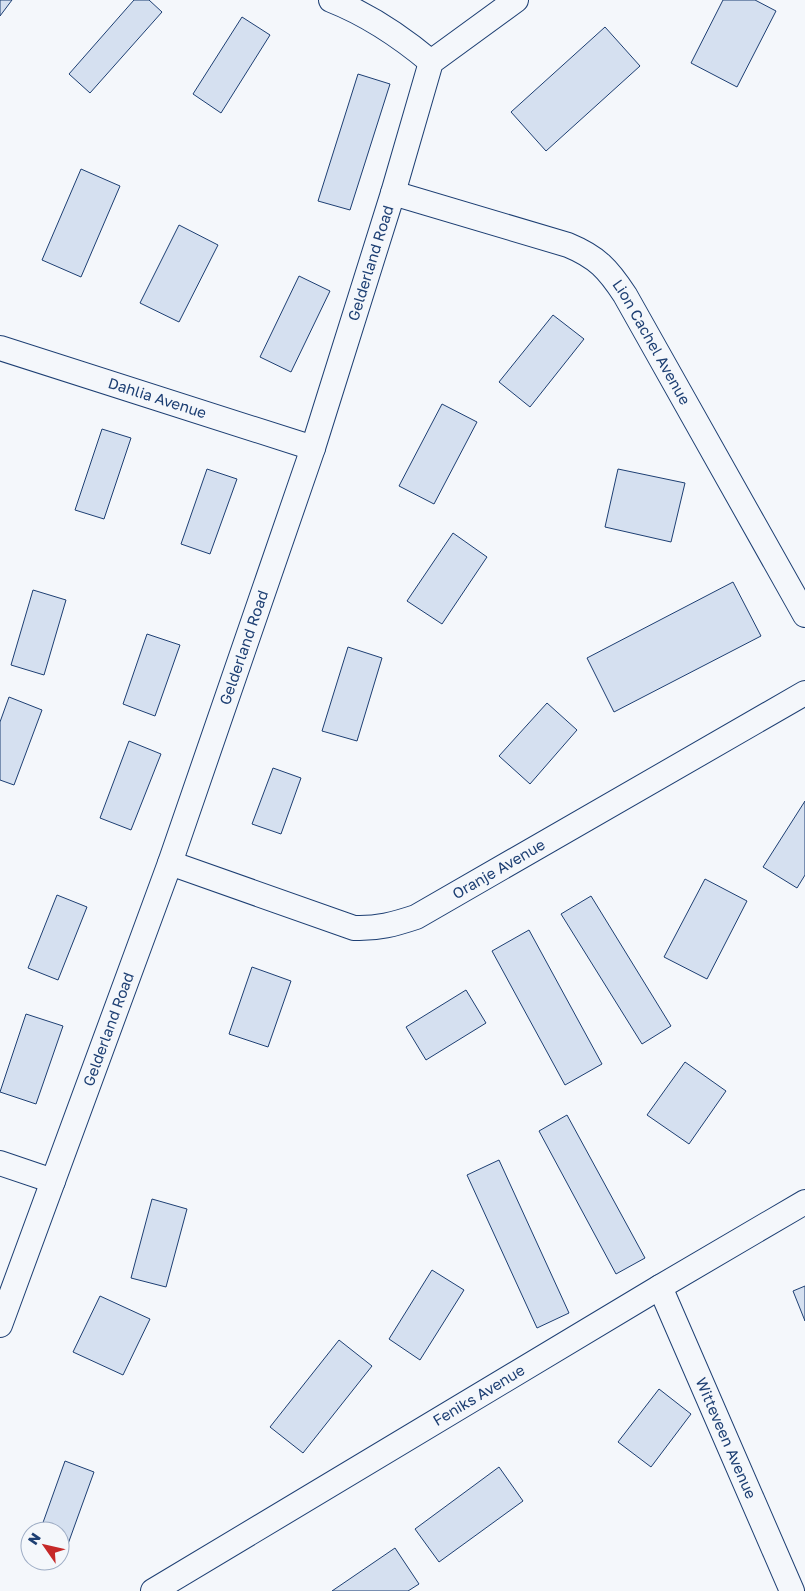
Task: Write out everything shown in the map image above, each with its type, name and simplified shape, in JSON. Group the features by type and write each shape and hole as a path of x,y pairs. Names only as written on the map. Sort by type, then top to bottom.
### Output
{"street":[{"path":"331,0 354,9 387,28 431,62 516,0"},
{"name":"Gelderland Road","path":"0,1325 170,863 313,448 393,193 431,62"},
{"name":"Lion Cachel Avenue","path":"393,193 568,245 587,253 601,263 625,295 805,615"},
{"name":"Dahlia Avenue","path":"0,348 313,448"},
{"name":"Oranje Avenue","path":"170,863 354,928 375,928 394,924 416,917 805,693"},
{"path":"0,1163 53,1181"},
{"name":"Feniks Avenue","path":"153,1591 805,1202"},
{"name":"Witteveen Avenue","path":"660,1287 792,1591"}],"building":[{"path":"0,0 12,0 0,16"},
{"path":"134,0 149,0 162,12 90,93 69,74"},
{"path":"723,0 755,0 776,11 737,87 691,63"},
{"path":"242,17 270,35 221,113 193,94"},
{"path":"605,27 640,66 546,151 511,112"},
{"path":"358,74 390,84 350,210 318,201"},
{"path":"81,169 120,186 81,277 42,260"},
{"path":"179,225 218,245 179,322 140,303"},
{"path":"299,276 330,291 291,372 260,357"},
{"path":"553,315 584,339 530,407 499,382"},
{"path":"442,404 477,422 434,504 399,486"},
{"path":"102,429 131,438 104,519 75,510"},
{"path":"207,469 237,479 210,554 181,544"},
{"path":"618,469 685,483 671,542 605,527"},
{"path":"453,533 487,557 442,624 407,601"},
{"path":"733,582 761,636 614,712 587,658"},
{"path":"33,590 66,600 44,675 11,665"},
{"path":"147,634 180,645 155,716 123,704"},
{"path":"348,647 382,658 357,741 322,731"},
{"path":"9,697 42,710 14,785 0,780 0,722"},
{"path":"547,703 577,730 530,784 499,756"},
{"path":"129,741 161,754 131,830 100,818"},
{"path":"273,768 301,778 281,834 252,824"},
{"path":"805,801 805,875 797,888 763,867"},
{"path":"705,879 747,901 707,979 664,957"},
{"path":"57,895 87,907 58,980 28,968"},
{"path":"591,896 671,1026 642,1044 561,914"},
{"path":"529,930 602,1064 565,1085 492,951"},
{"path":"252,967 291,981 268,1047 229,1034"},
{"path":"466,990 486,1023 426,1060 406,1027"},
{"path":"26,1014 63,1026 36,1104 0,1092"},
{"path":"685,1062 726,1091 689,1144 647,1115"},
{"path":"567,1115 645,1258 616,1274 539,1131"},
{"path":"499,1160 569,1313 537,1328 467,1175"},
{"path":"152,1199 187,1209 166,1287 131,1278"},
{"path":"432,1270 464,1290 420,1360 389,1339"},
{"path":"805,1286 805,1321 793,1291"},
{"path":"100,1296 150,1319 123,1375 73,1352"},
{"path":"339,1340 372,1366 303,1453 270,1427"},
{"path":"659,1389 691,1414 651,1467 618,1442"},
{"path":"65,1461 94,1472 70,1538 70,1521 44,1521"},
{"path":"499,1467 523,1501 439,1562 415,1529"},
{"path":"395,1548 419,1584 408,1591 332,1591"}]}
